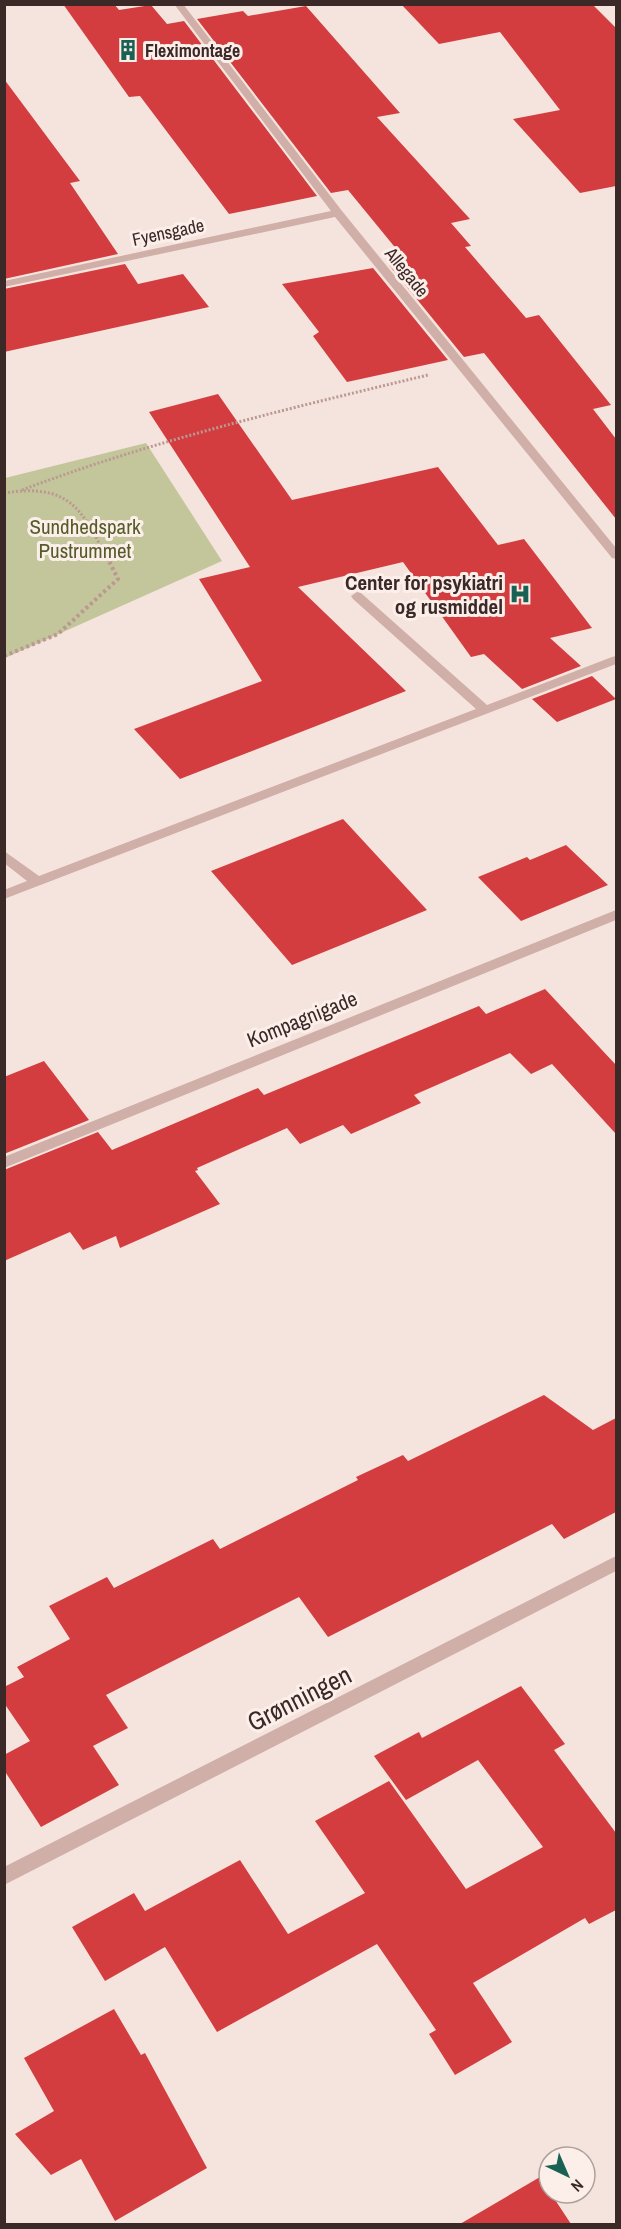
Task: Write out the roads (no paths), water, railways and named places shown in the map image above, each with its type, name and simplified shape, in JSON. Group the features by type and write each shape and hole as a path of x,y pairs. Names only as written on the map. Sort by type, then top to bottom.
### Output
{"street":[{"name":"Allegade","path":"178,4 338,213 616,555"},
{"name":"Fyensgade","path":"4,284 338,213"},
{"path":"357,596 485,710"},
{"path":"4,896 616,660"},
{"path":"4,855 38,882"},
{"name":"Kompagnigade","path":"4,1163 616,915"},
{"name":"Grønningen","path":"4,1877 616,1563"}],"place":[{"name":"Fleximontage","path":"128,50"},
{"name":"Center for psykiatri og rusmiddel","path":"520,594"}],"park label":[{"name":"Sundhedspark Pustrummet","path":"85,538"}]}
